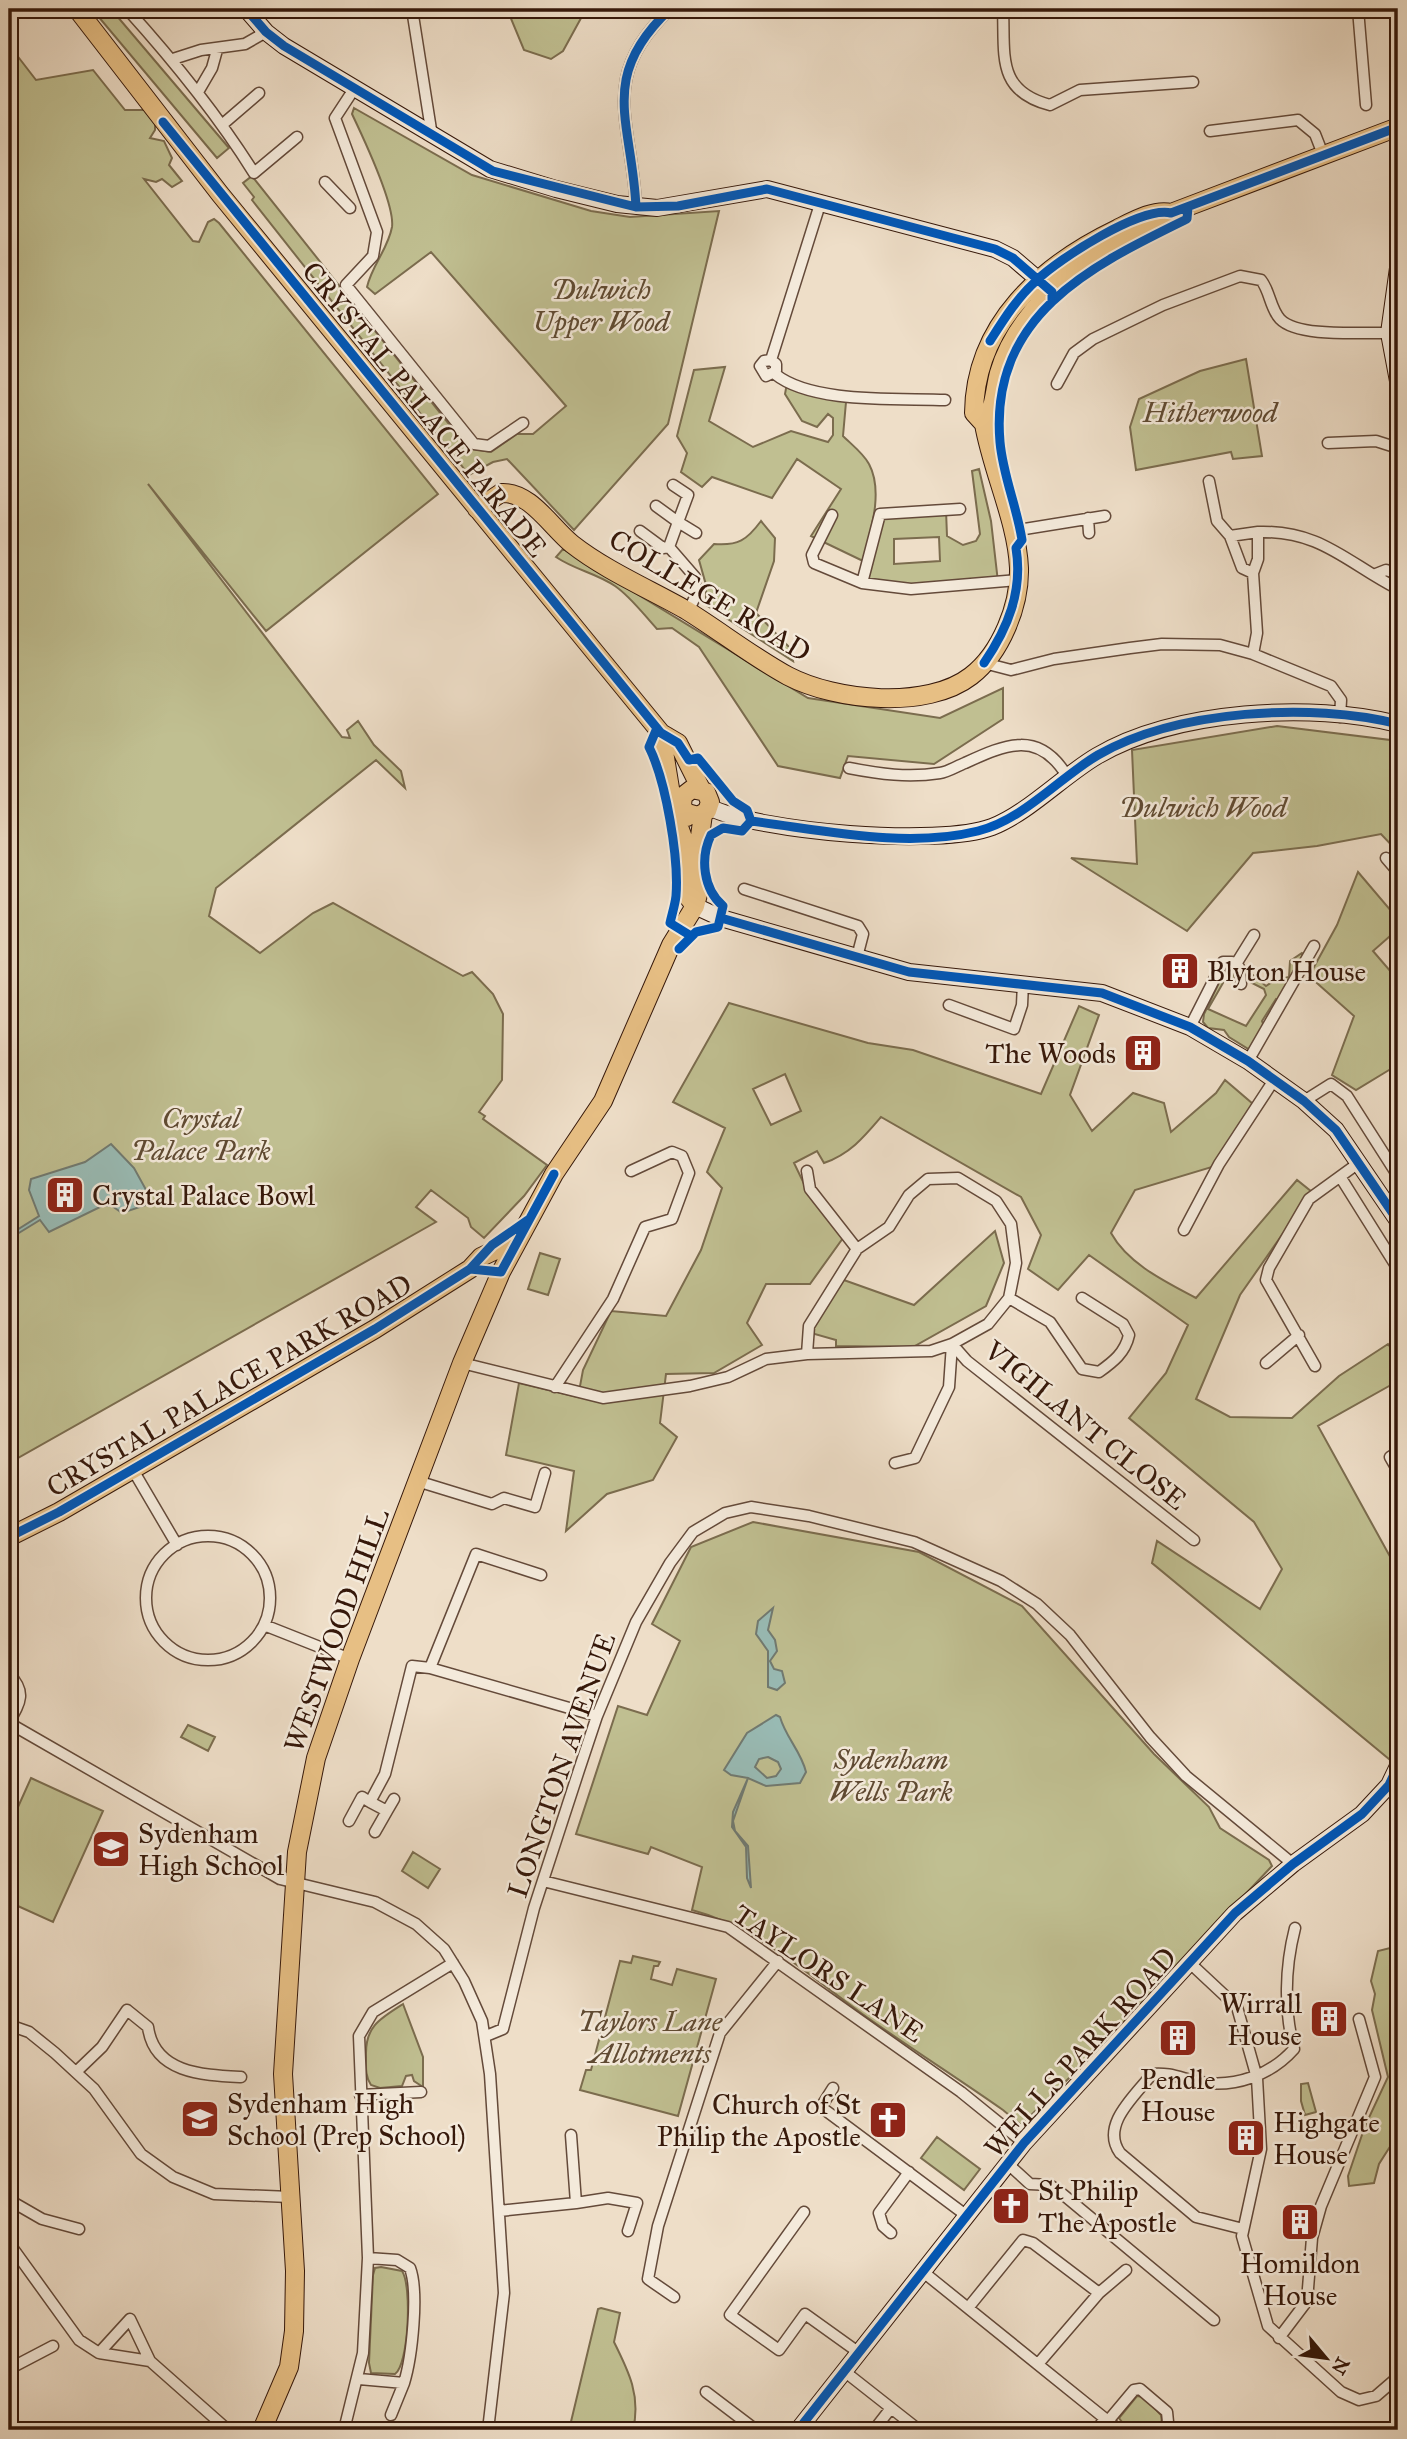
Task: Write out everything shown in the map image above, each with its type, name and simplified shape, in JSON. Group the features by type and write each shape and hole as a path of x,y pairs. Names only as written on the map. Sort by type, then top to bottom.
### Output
{"main road":[{"name":"CRYSTAL PALACE PARADE","path":"77,9 185,150 662,740 693,803"},
{"path":"984,424 993,411 996,383 1005,355 1022,325 1052,292 1095,258 1165,222 1171,214 1398,127"},
{"path":"984,663 1007,622 1018,580 1012,531 984,424 974,413 976,384 984,354 1010,310 1038,278 1083,247 1114,230 1161,211 1171,214"},
{"name":"COLLEGE ROAD","path":"477,509 501,494 519,496 575,546 688,612 791,677 853,694 924,697 968,678 984,663"},
{"name":"CRYSTAL PALACE PARADE","path":"662,740 678,743 693,803"},
{"path":"693,803 683,838 685,893 695,906"},
{"name":"WESTWOOD HILL","path":"262,2430 289,2368 295,2330 295,2271 283,2074 298,1852 316,1758 350,1659 461,1363 501,1272 528,1220 603,1101 671,945 695,906 699,890 693,803"},
{"path":"475,1263 528,1220"},
{"name":"CRYSTAL PALACE PARK ROAD","path":"9,1537 132,1471 375,1329 475,1263 517,1240"},
{"path":"475,1263 501,1272"}],"street":[{"path":"127,9 173,60 223,124 254,173 297,137"},
{"path":"246,9 266,32 354,89 493,171 636,207 678,206 767,189 821,201 995,249 1013,258 1052,292"},
{"path":"412,9 432,136"},
{"path":"636,207 623,98 629,62 648,30 670,9"},
{"path":"1003,9 1005,60 1009,80 1030,100 1050,105 1080,90 1193,82"},
{"path":"1357,9 1366,105"},
{"path":"173,60 201,50 217,50 245,44 266,32"},
{"path":"198,92 212,68 217,50"},
{"path":"354,89 335,118 355,179 377,232 373,256 346,285 474,444 489,446 523,423"},
{"path":"223,124 259,93"},
{"path":"1210,131 1298,120 1315,134 1324,157"},
{"path":"338,194 355,179"},
{"path":"325,182 351,208"},
{"path":"821,201 771,360 762,363 761,372 766,376 775,374 786,383 842,396 945,400"},
{"path":"1398,268 1388,333 1398,381"},
{"path":"1056,384 1073,352 1093,340 1163,305 1240,276 1261,280 1275,312 1288,325 1305,330 1388,333"},
{"path":"1328,443 1376,442 1398,447"},
{"path":"1209,481 1217,521 1230,536 1242,568 1253,573"},
{"path":"668,547 688,495 673,485"},
{"path":"656,506 696,533"},
{"path":"862,583 880,514 960,509"},
{"path":"832,515 812,555 814,563 862,583 911,589 1018,580"},
{"path":"1012,531 1105,516"},
{"path":"1088,518 1089,533"},
{"path":"640,531 663,548 668,547"},
{"path":"1230,536 1289,532 1307,537 1376,574 1398,589"},
{"path":"1253,654 1257,632 1253,573 1258,559 1258,533"},
{"path":"668,547 695,577 695,597 688,612"},
{"path":"1376,574 1386,570 1398,574"},
{"path":"984,663 1011,670 1054,659 1162,644 1220,645 1253,654 1331,685 1340,700 1340,717"},
{"path":"693,803 744,820 864,834 916,838 960,834 993,826 1067,776 1128,741 1200,721 1278,713 1398,724"},
{"path":"849,768 894,776 943,773 1020,743 1045,751 1056,759 1067,776"},
{"path":"1386,858 1398,872"},
{"path":"744,889 859,926 863,934 857,957"},
{"path":"695,906 721,918 909,972 1023,983 1118,997 1190,1027 1248,1060 1304,1101 1336,1130 1398,1222"},
{"path":"1236,964 1254,935"},
{"path":"1248,1060 1314,946"},
{"path":"1190,1027 1220,964 1227,961 1236,964 1242,972 1241,984"},
{"path":"948,1005 1014,1029 1022,1005 1023,983"},
{"path":"1184,1230 1219,1164 1274,1080"},
{"path":"1304,1101 1331,1084 1348,1096 1398,1176"},
{"path":"555,1387 613,1299 645,1227 672,1219 689,1173 682,1156 672,1152 631,1171"},
{"path":"1315,1366 1266,1280 1269,1268 1309,1199 1360,1162"},
{"path":"807,1171 810,1189 857,1249"},
{"path":"461,1363 603,1398 690,1386 728,1377 766,1359 807,1354 931,1351 953,1344 988,1324 1009,1298 1016,1263 1011,1224 996,1200 958,1178 928,1179 909,1195 889,1227 857,1249 808,1326 807,1354"},
{"path":"1341,1178 1398,1269"},
{"path":"1009,1298 1050,1322 1082,1369 1099,1373 1116,1360 1127,1345 1129,1335 1123,1324 1082,1298"},
{"path":"1266,1363 1299,1335"},
{"path":"895,1463 915,1458 949,1387 953,1344"},
{"name":"VIGILANT CLOSE","path":"953,1344 967,1361 1194,1540"},
{"path":"1398,1452 1390,1457 1398,1471"},
{"path":"132,1471 177,1545"},
{"path":"417,1481 492,1504 504,1499 534,1507 545,1473"},
{"name":"LONGTON AVENUE","path":"486,2036 503,2029 543,1881 597,1716 636,1622 670,1563 694,1532 725,1513 751,1507 809,1516 914,1542 1001,1581 1037,1604 1070,1635 1150,1737 1186,1776 1293,1864"},
{"path":"210,1536 231,1541 245,1549 264,1573 269,1590 264,1626 253,1641 235,1654 220,1659 189,1658 162,1641 149,1619 146,1589 155,1565 177,1545 210,1536"},
{"path":"430,1668 476,1554 541,1575"},
{"path":"264,1626 350,1659"},
{"path":"370,1802 385,1774 412,1666 430,1668 597,1716"},
{"path":"9,1674 20,1685 22,1700 9,1723 280,1879 375,1902 392,1910 431,1935 453,1963 477,2006 486,2036 504,2293 488,2430"},
{"name":"WELLS PARK ROAD","path":"798,2430 1024,2143 1235,1913 1293,1864 1362,1814 1389,1785 1398,1766"},
{"path":"349,1821 362,1797 387,1811"},
{"path":"375,1832 394,1799"},
{"name":"TAYLORS LANE","path":"543,1881 711,1920 740,1934 961,2092 1024,2143"},
{"path":"1243,2229 1196,2217 1120,2153 1116,2147 1114,2131 1116,2119 1152,2074 1166,2073 1203,2082 1257,2078 1284,2060 1294,2049 1290,2032 1286,1961 1295,1928"},
{"path":"674,2297 648,2279 662,2216 720,2033 778,1961"},
{"path":"344,2430 359,2379 368,2258 359,2044 364,2022 373,2012 453,1963"},
{"path":"1191,1964 1237,2007 1257,2078 1261,2149 1242,2236 1265,2318 1279,2338 1341,2392 1359,2400 1376,2396 1398,2377"},
{"path":"76,2073 102,2048 127,2010 148,2026 150,2046 161,2057 187,2071 240,2077"},
{"path":"1279,2338 1307,2301 1312,2238 1321,2206 1375,2077 1359,2019"},
{"path":"9,2025 29,2032 94,2089 141,2154 173,2177 214,2194 290,2197"},
{"path":"834,2088 821,2107 967,2216"},
{"path":"360,2095 421,2092"},
{"path":"571,2135 576,2203"},
{"path":"1007,2163 1030,2184 1047,2185 1059,2192 1214,2319"},
{"path":"891,2233 883,2226 879,2213 909,2172"},
{"path":"499,2211 608,2197 637,2203 628,2231"},
{"path":"9,2200 42,2219 79,2229"},
{"path":"804,2212 730,2315 779,2350 805,2314 858,2352"},
{"path":"968,2308 1023,2240 1033,2242 1099,2293"},
{"path":"9,2243 74,2334 99,2353 150,2361"},
{"path":"368,2258 397,2260 411,2268 412,2273 411,2349 404,2383 391,2415"},
{"path":"1038,2364 1099,2293 1126,2270"},
{"path":"922,2271 1119,2430"},
{"path":"99,2353 130,2319 150,2361 228,2430"},
{"path":"9,2369 53,2346"},
{"path":"844,2371 919,2430"},
{"path":"359,2379 404,2383"},
{"path":"1096,2430 1134,2390 1140,2389 1145,2390 1167,2412 1168,2422 1162,2430"},
{"path":"706,2392 757,2430"},
{"path":"874,2430 891,2408"}],"green space":[{"path":"92,9 111,9 229,148 217,158"},
{"path":"507,9 586,9 563,51 551,59 524,50"},
{"name":"Crystal Palace Park","path":"9,45 36,80 93,70 125,110 147,110 155,118 155,130 150,138 164,141 172,158 169,165 182,181 172,187 162,179 156,182 144,179 193,241 199,242 208,222 214,219 219,223 438,494 266,631 148,484 342,737 350,738 347,730 358,721 374,745 401,771 405,788 376,760 216,888 209,916 260,953 313,913 333,903 463,976 472,972 493,994 503,1014 502,1080 479,1112 485,1116 483,1119 547,1165 524,1196 484,1238 471,1227 468,1218 431,1190 416,1207 436,1222 9,1463"},
{"name":"Dulwich Upper Wood","path":"354,108 472,175 591,211 630,217 719,211 668,424 574,530 507,459 493,462 469,475 252,200 254,197 243,183 252,176 468,448 491,452 517,434 533,434 566,406 431,252 375,294 367,287 390,235 392,217 377,170 352,114"},
{"name":"Hitherwood","path":"1246,359 1262,456 1233,459 1231,452 1136,470 1130,427 1139,399 1200,371"},
{"path":"725,367 709,421 753,447 791,431 828,442 833,435 833,418 828,414 817,427 802,421 785,394 787,383 846,402 843,436 867,460 875,487 872,525 863,561 811,536 841,489 797,459 772,498 712,477 702,487 681,472 687,453 677,436 694,370"},
{"path":"979,469 991,521 998,582 911,589 862,583 880,514 946,510 947,536 963,545 976,541 980,534 972,471","holes":["939,537 940,561 894,564 894,539"]},
{"path":"761,521 775,538 774,561 756,613 790,648 793,661 706,605 706,585 699,560 714,544 736,543 751,533"},
{"path":"563,549 808,698 940,718 1003,688 1003,719 934,764 848,756 840,778 778,766 699,647 672,628 657,629 615,586 556,557"},
{"name":"Dulwich Wood","path":"1277,726 1398,741 1398,852 1381,834 1317,846 1253,853 1187,931 1071,858 1137,864 1132,750"},
{"path":"1358,872 1398,919 1398,929 1373,951 1398,980 1398,1073 1394,1067 1356,1090 1332,1075 1354,1016 1309,976 1337,925"},
{"path":"1302,953 1311,958 1308,964 1280,1001 1276,999 1262,1021 1264,1026 1250,1050 1229,1037 1224,1030 1208,1028 1203,1022 1204,1014 1226,968 1234,968 1237,981 1227,976 1208,1009 1246,1026 1266,995 1264,989 1246,980 1247,970 1266,986 1275,980 1289,977 1290,961"},
{"path":"729,1003 868,1043 913,1050 1041,1094 1079,1006 1099,1015 1070,1095 1092,1131 1133,1093 1164,1103 1171,1132 1216,1093 1225,1080 1253,1104 1212,1167 1135,1190 1111,1233 1137,1263 1196,1298 1297,1180 1312,1192 1240,1295 1196,1399 1230,1417 1292,1418 1339,1376 1388,1344 1398,1358 1398,1381 1318,1426 1398,1571 1398,1753 1395,1764 1152,1563 1157,1541 1260,1609 1282,1569 1254,1522 1129,1418 1166,1373 1188,1325 1089,1255 1058,1290 1028,1269 1041,1235 1021,1197 881,1117 856,1144 841,1155 824,1163 817,1151 794,1163 807,1190 843,1238 810,1284 766,1284 747,1323 762,1345 714,1373 666,1374 660,1423 677,1437 653,1480 607,1494 566,1531 574,1471 506,1455 519,1383 578,1397 583,1370 611,1311 666,1316 701,1250 722,1188 707,1172 725,1128 673,1102","holes":["785,1074 801,1111 771,1125 753,1089"]},
{"path":"995,1231 1004,1263 986,1306 913,1347 836,1346 836,1340 804,1331 841,1279 914,1305"},
{"path":"540,1253 560,1259 548,1295 528,1289"},
{"name":"Sydenham Wells Park","path":"753,1522 919,1552 1022,1606 1154,1754 1209,1807 1220,1828 1269,1860 1272,1866 1103,2045 1021,2125 861,2013 781,1953 738,1928 692,1910 702,1867 651,1847 648,1854 576,1834 618,1706 647,1715 680,1641 652,1624 691,1547"},
{"path":"188,1725 215,1737 208,1751 181,1737"},
{"path":"31,1778 103,1811 53,1922 9,1902 9,1827"},
{"path":"413,1852 440,1869 428,1888 402,1871"},
{"path":"1398,1946 1398,2143 1391,2145 1379,2164 1374,2183 1349,2186 1348,2176 1365,2126 1388,2077 1372,2010 1375,1994 1371,1981 1378,1951"},
{"name":"Taylors Lane Allotments","path":"633,1956 660,1962 658,1966 654,1966 651,1979 672,1985 677,1969 716,1979 678,2116 580,2090 586,2070 591,2070 620,1961 631,1963"},
{"path":"403,2004 423,2057 423,2087 414,2081 412,2075 406,2076 402,2086 380,2088 371,2085 366,2064 368,2038 380,2019"},
{"path":"1308,2083 1316,2112 1305,2115 1301,2101 1301,2084"},
{"path":"937,2137 980,2169 964,2190 921,2158"},
{"path":"375,2268 402,2271 407,2292 406,2341 400,2367 395,2374 371,2373 369,2363 373,2275"},
{"path":"598,2309 620,2313 614,2342 632,2384 636,2406 633,2430 569,2430"},
{"path":"1137,2396 1144,2397 1161,2415 1162,2422 1156,2430 1128,2430 1119,2418"}],"water":[{"path":"111,1144 134,1168 150,1197 146,1205 122,1213 112,1206 102,1206 49,1232 40,1220 9,1239 9,1235 39,1216 29,1190 31,1179 85,1162"},
{"path":"773,1608 768,1630 775,1640 777,1651 770,1661 774,1669 782,1671 785,1683 777,1690 768,1687 768,1651 756,1634 758,1621"},
{"path":"776,1715 780,1717 806,1772 800,1783 766,1786 748,1778 731,1775 724,1770 747,1733","holes":["768,1757 778,1762 781,1769 776,1776 767,1778 755,1767 759,1759"]},
{"path":"748,1778 733,1821 735,1831 748,1846 751,1888 747,1878 746,1847 732,1827 733,1812"}],"cycle path":[{"path":"246,9 266,32 284,46 493,171 636,207 678,206 767,189 995,249 1013,258 1052,292 1052,301"},
{"path":"636,207 624,102 626,79 633,57 647,34 670,9"},
{"path":"163,122 661,733 678,743 689,760 698,758 733,801 747,810 751,821"},
{"path":"990,341 1017,301 1037,280 1063,259 1121,225 1141,217 1171,213 1398,127"},
{"path":"984,663 1007,623 1012,608 1017,579 1016,548 1022,540 1000,442 1001,398 1011,360 1029,328 1053,300 1116,256 1187,219 1188,207"},
{"path":"751,821 864,836 951,836 978,831 1010,818 1098,755 1130,740 1166,728 1245,714 1286,712 1364,717 1398,724"},
{"path":"657,728 649,747 666,799 675,861 676,896 670,923 691,936"},
{"path":"679,949 696,932 718,927 723,906 711,891 705,873 705,853 711,835 723,828 742,831 751,821"},
{"path":"721,918 909,972 1102,993 1190,1027 1248,1061 1304,1101 1336,1130 1398,1221"},
{"path":"470,1269 501,1272 554,1174"},
{"path":"9,1537 59,1512 375,1329 470,1269 492,1245 528,1220"},
{"path":"798,2430 1024,2143 1235,1913 1293,1864 1362,1814 1389,1785 1398,1766"}],"place":[{"name":"Blyton House","path":"1180,971"},
{"name":"The Woods","path":"1143,1053"},
{"name":"Crystal Palace Bowl","path":"65,1195"},
{"name":"Sydenham High School","path":"111,1849"},
{"name":"Wirrall House","path":"1329,2019"},
{"name":"Pendle House","path":"1178,2038"},
{"name":"Sydenham High School (Prep School)","path":"200,2119"},
{"name":"Church of St Philip the Apostle","path":"888,2120"},
{"name":"Highgate House","path":"1246,2138"},
{"name":"St Philip The Apostle","path":"1011,2206"},
{"name":"Homildon House","path":"1300,2222"}]}
